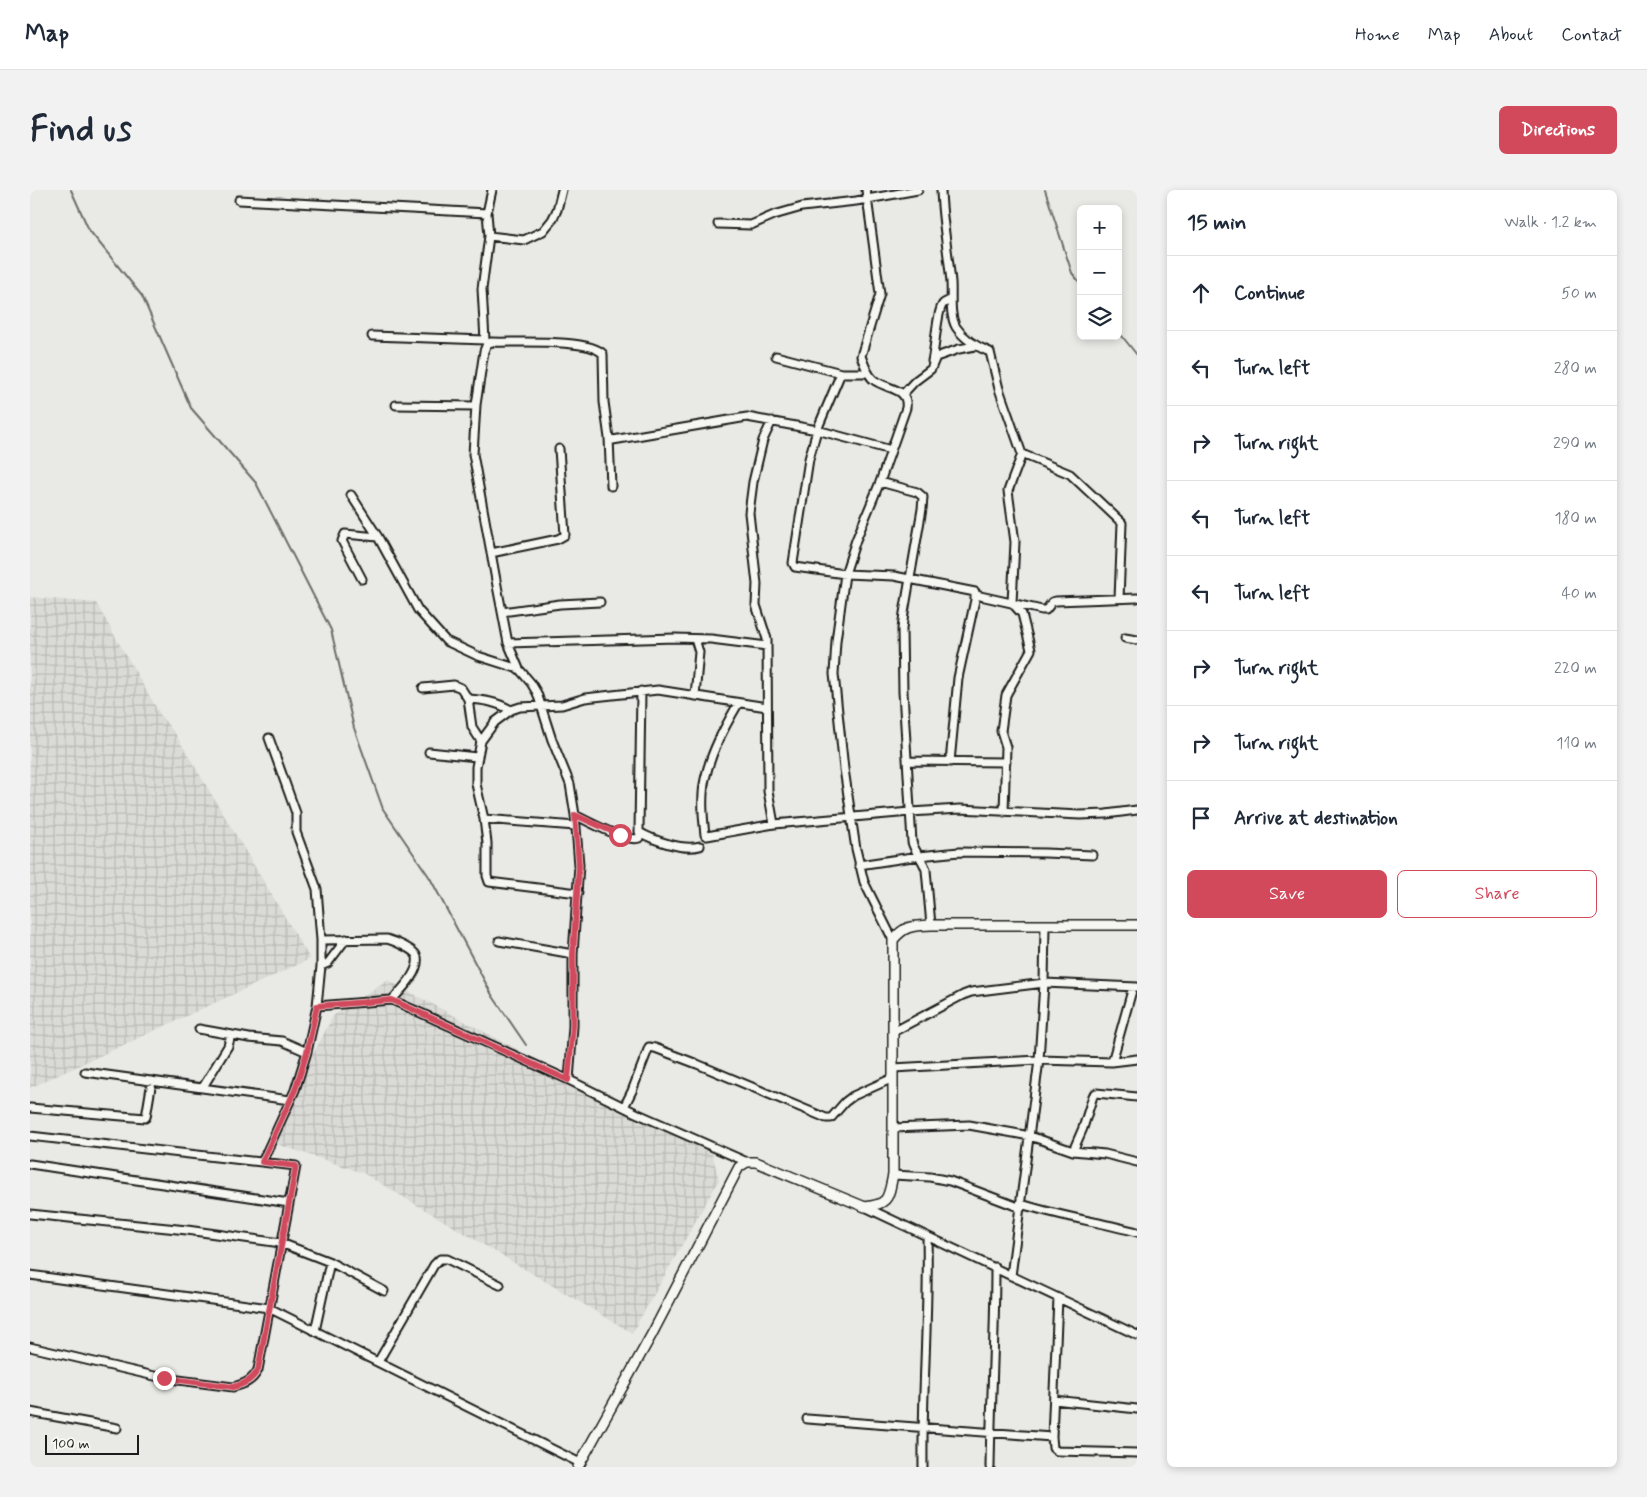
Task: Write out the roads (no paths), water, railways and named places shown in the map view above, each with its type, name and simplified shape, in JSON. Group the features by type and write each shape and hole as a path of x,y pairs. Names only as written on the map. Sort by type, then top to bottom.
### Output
{"street":[{"path":"492,190 487,213 489,236 482,289 486,342 476,406 473,454 508,643 519,669 537,693 570,784 575,815 579,865 573,954 573,1026 568,1080"},
{"path":"489,236 524,240 543,231 557,210 562,190"},
{"path":"865,1207 879,1206 888,1196 893,1175 893,940 864,882 859,865 844,769 834,674 836,641 845,574 856,540 880,482 906,408 907,400 903,394 873,380 861,356 880,294 866,190"},
{"path":"718,224 752,225 802,207 918,190"},
{"path":"941,190 951,284 950,300 957,328 975,346 990,352 999,388 1022,454 1008,490 1015,542 1012,604 1022,614 1032,650 1006,695 1001,731 1006,747 1004,812"},
{"path":"239,200 487,213"},
{"path":"931,369 936,347 938,312 942,304 950,300"},
{"path":"372,336 486,342 576,343 600,350 603,354 604,402 609,438 611,486"},
{"path":"903,394 915,381 931,369 936,357 975,346"},
{"path":"776,356 841,373 868,373"},
{"path":"841,373 817,430 805,478 793,563 795,566 845,574 894,576 975,592 976,595 1042,610 1046,610 1052,602 1056,601 1137,598"},
{"path":"396,405 476,406"},
{"path":"609,438 613,440 747,417 817,430 891,450"},
{"path":"772,422 763,440 753,482 749,513 757,584 756,605 767,639 768,790 774,824"},
{"path":"491,553 558,540 565,535 559,449"},
{"path":"1022,454 1070,474 1122,523 1119,599"},
{"path":"880,482 917,492 923,497 902,629 903,692 912,842 914,850 924,863 926,870 931,925"},
{"path":"351,495 378,537 418,610 446,641 478,656 519,669"},
{"path":"362,579 342,541 343,536 345,534 378,537"},
{"path":"950,762 958,678 976,595"},
{"path":"502,612 560,604 600,602"},
{"path":"508,643 695,638 767,646"},
{"path":"695,638 699,652 695,696"},
{"path":"1125,638 1137,640"},
{"path":"422,688 454,685 463,690 468,699 472,727 481,741"},
{"path":"578,893 489,882 487,876 487,843 484,819 476,784 477,758 481,741 495,722 511,710 520,707 562,704 585,698 658,690 738,704 767,707"},
{"path":"575,815 620,835 633,839 639,838 642,691"},
{"path":"468,699 499,703 511,710"},
{"path":"738,704 719,737 705,780 703,808 705,835 707,836 774,824 910,812 960,809 1080,815 1137,810"},
{"path":"262,1162 295,1090 307,1052 317,1006 321,966 317,889 296,832 296,813 269,738"},
{"path":"430,752 477,758"},
{"path":"907,761 1006,762"},
{"path":"484,819 576,826"},
{"path":"640,833 668,844 685,847 700,846"},
{"path":"859,865 959,852 1045,852 1092,855"},
{"path":"893,940 900,931 910,927 931,925 1137,925"},
{"path":"1011,1276 1040,1060 1045,925"},
{"path":"321,966 328,962 346,939"},
{"path":"321,940 387,939 396,941 416,954 417,958 413,974 392,1000"},
{"path":"499,941 573,954"},
{"path":"893,1032 971,992 1044,983 1135,987 1112,1062"},
{"path":"317,1006 392,1000 747,1162 756,1162 865,1207 1137,1335"},
{"path":"199,1029 282,1041 307,1052"},
{"path":"203,1087 228,1046 231,1035"},
{"path":"624,1107 649,1047 697,1064 826,1118 831,1118 853,1096 893,1078"},
{"path":"893,1068 1040,1060 1112,1062 1137,1059"},
{"path":"85,1072 290,1100"},
{"path":"30,1108 145,1118 152,1081"},
{"path":"1073,1151 1093,1096 1096,1093 1137,1097"},
{"path":"893,1128 970,1125 1030,1136 1073,1151 1105,1154 1137,1162"},
{"path":"30,1136 296,1166 258,1370 254,1377 244,1384 233,1387 164,1378 30,1347"},
{"path":"30,1276 269,1308 579,1465 652,1334 738,1167 747,1162"},
{"path":"30,1164 289,1203"},
{"path":"893,1175 930,1177 950,1181 1021,1206 1100,1222 1137,1232"},
{"path":"30,1214 187,1230 281,1243 330,1262 384,1291"},
{"path":"923,1467 928,1274 927,1236"},
{"path":"378,1362 434,1265 440,1259 447,1259 500,1285"},
{"path":"315,1331 330,1262"},
{"path":"990,1467 992,1366 995,1329 995,1268"},
{"path":"1058,1298 1053,1448 1057,1451 1137,1453"},
{"path":"1054,1400 1137,1409"},
{"path":"30,1412 117,1428"},
{"path":"806,1419 1052,1437"}],"waterway":[{"path":"71,190 89,230 142,296 191,408 256,483 331,630 354,728 383,809 430,878 492,995 526,1045"},
{"path":"1045,190 1072,273 1077,279"},
{"path":"1122,336 1137,355"}]}
